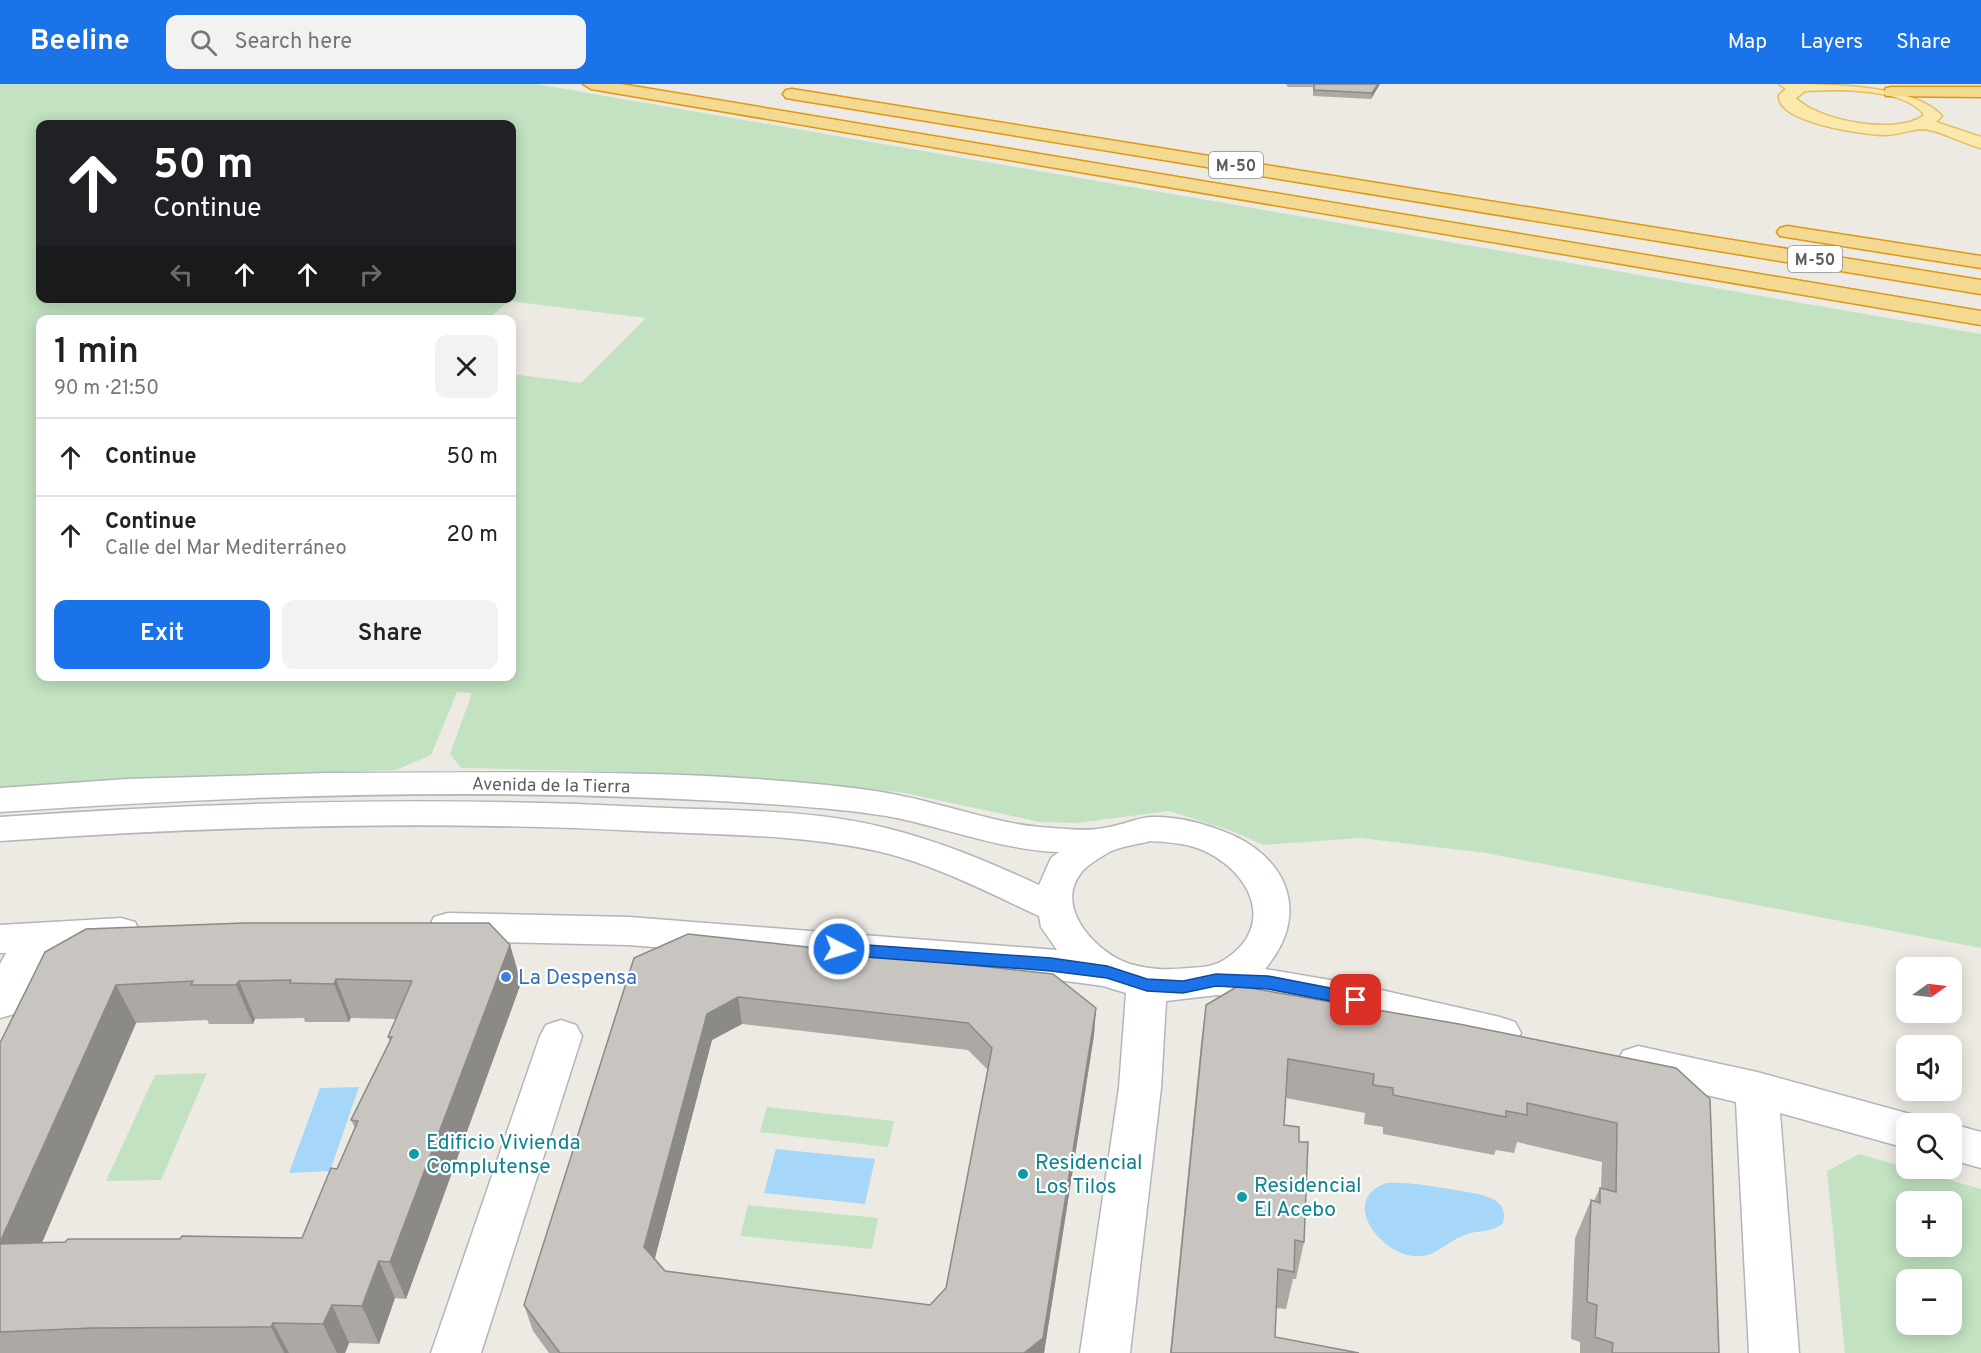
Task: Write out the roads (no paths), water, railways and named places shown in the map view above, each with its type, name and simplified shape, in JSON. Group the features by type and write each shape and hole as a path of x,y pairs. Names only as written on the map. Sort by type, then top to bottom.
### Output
{"highway":[{"name":"M-50","path":"591,84 1981,318"},
{"path":"816,84 1224,145"},
{"name":"M-50","path":"777,91 1981,287"},
{"path":"1892,92 1981,92"},
{"path":"1928,118 1948,105 1981,100"},
{"path":"1767,228 1981,262"}],"main road":[{"path":"1928,118 1908,128 1881,129 1823,120 1801,112 1789,103 1788,95 1796,87 1840,85 1892,92 1922,103 1928,118 1981,143"}],"street":[{"name":"Avenida de la Tierra","path":"0,800 127,791 328,784 561,784 708,789 826,797 900,807 981,828 1038,839 1097,840"},
{"name":"Avenida de la Tierra","path":"0,829 112,821 414,813 548,814 813,827 884,840 965,866 1053,907"},
{"path":"417,926 629,931 1051,964 1127,979 1183,987 1216,980 1244,966 1263,947 1272,923 1270,896 1256,871 1232,850 1207,838 1179,831 1150,829 1122,832 1097,840 1078,853 1063,869 1055,887 1053,907 1061,932 1080,954 1127,979"},
{"path":"0,1003 17,938 150,931"},
{"path":"1105,1353 1140,1088 1127,979"},
{"path":"1216,980 1268,983 1310,989 1538,1041"},
{"path":"456,1353 561,1036"},
{"path":"1607,1056 1757,1089 1896,1127"},
{"path":"1757,1089 1774,1353"},
{"path":"1962,1145 1981,1150"}],"water":[{"path":"359,1087 330,1171 289,1173 320,1088"},
{"path":"776,1149 875,1159 865,1204 764,1193"},
{"path":"1386,1183 1424,1185 1491,1198 1502,1207 1503,1223 1494,1229 1470,1233 1429,1254 1415,1256 1402,1253 1378,1237 1365,1213 1366,1201 1372,1191"}],"place":[{"name":"La Despensa","path":"506,977"},
{"name":"Edificio Vivienda Complutense","path":"414,1154"},
{"name":"Residencial Los Tilos","path":"1023,1174"},
{"name":"Residencial El Acebo","path":"1242,1197"}]}
